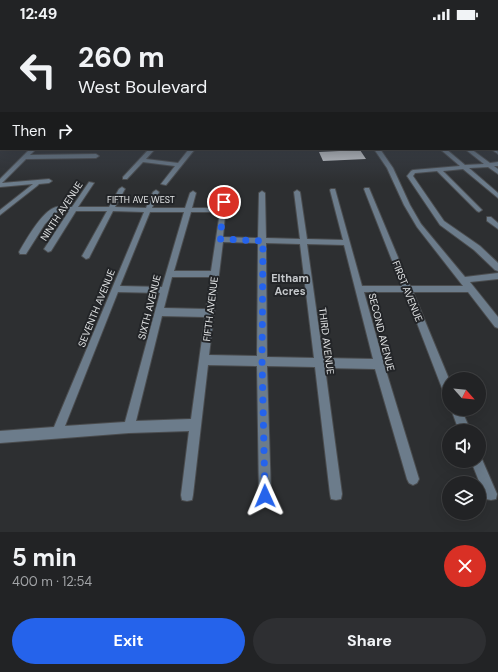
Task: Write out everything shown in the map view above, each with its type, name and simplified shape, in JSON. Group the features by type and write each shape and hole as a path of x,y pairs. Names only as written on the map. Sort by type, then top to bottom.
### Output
{"street":[{"path":"0,184 32,150"},
{"path":"125,178 151,150"},
{"path":"164,184 191,150"},
{"path":"378,150 386,160 407,205 419,224 498,324"},
{"path":"443,150 498,196"},
{"path":"469,150 498,172"},
{"path":"26,157 96,156"},
{"path":"142,160 179,165"},
{"path":"498,164 413,172 410,176 439,219 476,248 498,268"},
{"path":"439,170 479,210"},
{"path":"0,184 49,181"},
{"path":"0,213 35,185 36,182"},
{"name":"NINTH AVENUE","path":"48,249 92,183"},
{"path":"86,256 122,189"},
{"name":"FIRST AVENUE","path":"367,189 442,375"},
{"name":"SECOND AVENUE","path":"333,190 379,364 413,479"},
{"name":"SEVENTH AVENUE","path":"57,433 156,192"},
{"name":"THIRD AVENUE","path":"297,192 336,494"},
{"name":"SIXTH AVENUE","path":"129,427 186,210 192,193"},
{"path":"262,193 262,360 265,496"},
{"name":"FIFTH AVENUE","path":"187,495 225,194"},
{"name":"FIFTH AVE WEST","path":"23,252 46,217 59,209 223,210"},
{"path":"489,218 498,227"},
{"path":"220,239 346,243"},
{"path":"169,274 214,274"},
{"path":"464,280 498,276"},
{"path":"116,288 165,290"},
{"path":"360,289 470,289"},
{"path":"159,312 209,313"},
{"path":"204,360 262,360 379,364"},
{"path":"0,437 129,427 195,425"},
{"path":"480,468 491,494"}],"building":[{"path":"360,150 366,159 323,161 319,152"}],"district":[{"name":"Eltham Acres","path":"290,284"}],"route":[{"path":"224,202 220,239 263,241 262,360 265,496"}]}
